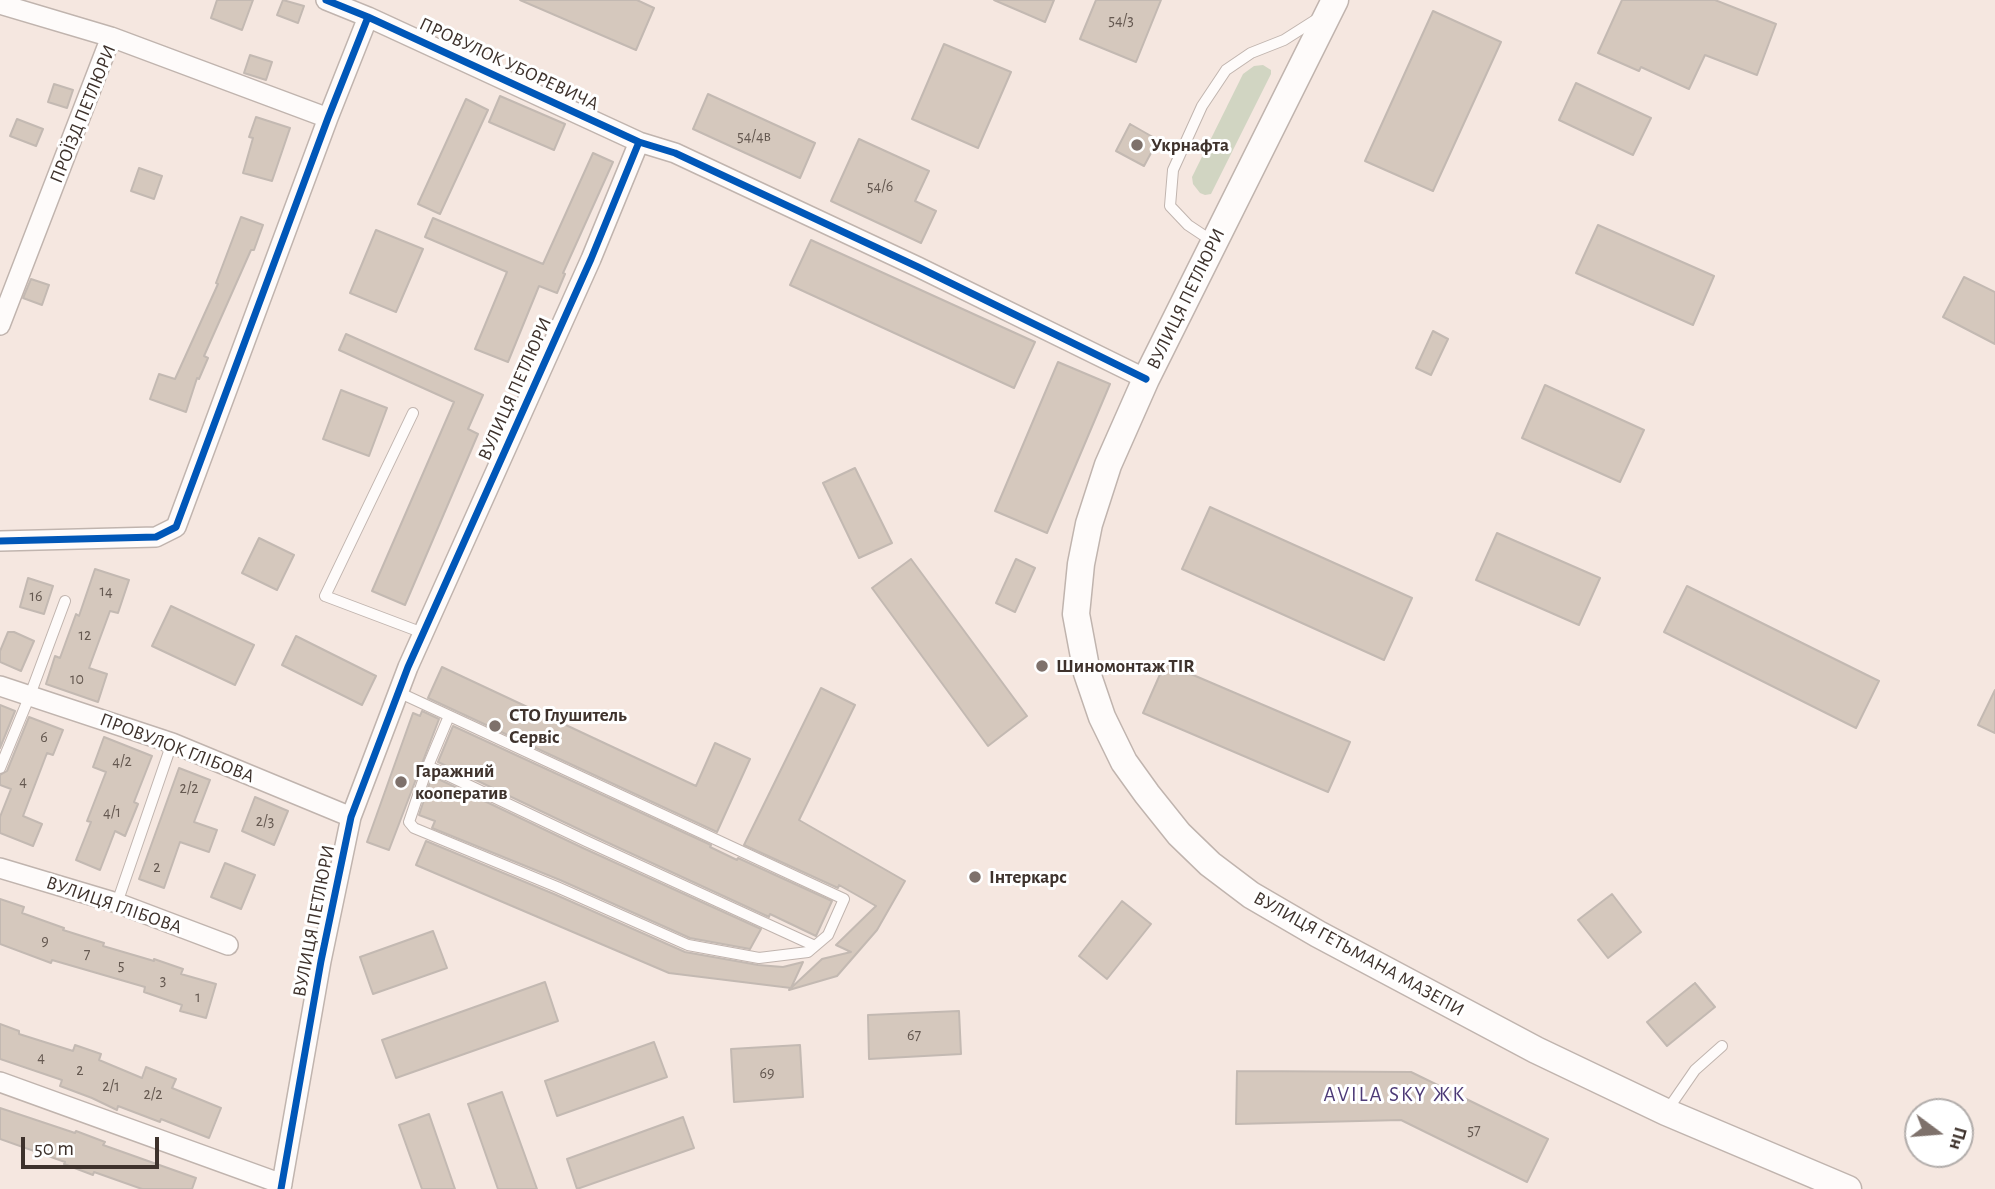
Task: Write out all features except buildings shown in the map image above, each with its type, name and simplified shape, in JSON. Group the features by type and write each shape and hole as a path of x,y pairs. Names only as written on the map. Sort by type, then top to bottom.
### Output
{"main road":[{"name":"ВУЛИЦЯ ПЕТЛЮРИ","path":"1146,379 1332,6"},
{"name":"ВУЛИЦЯ ГЕТЬМАНА МАЗЕПИ","path":"1146,379 1108,465 1089,524 1081,564 1076,614 1087,673 1102,717 1124,762 1179,834 1210,864 1251,895 1318,934 1524,1044 1666,1112 1848,1189"}],"street":[{"name":"ПРОВУЛОК УБОРЕВИЧА","path":"326,0 639,142"},
{"path":"0,4 111,37"},
{"path":"0,541 156,537 176,527 368,17"},
{"name":"ПРОЇЗД ПЕТЛЮРИ","path":"0,325 111,37 328,118"},
{"name":"ВУЛИЦЯ ПЕТЛЮРИ","path":"282,1187 321,961 351,817 423,633 591,259 639,142 676,153 918,267 1146,379"},
{"name":"ПРОВУЛОК ГЛІБОВА","path":"0,686 172,743 351,817"},
{"name":"ВУЛИЦЯ ГЛІБОВА","path":"0,868 117,903 228,945"},
{"path":"0,1083 282,1187"}],"lane":[{"path":"1214,243 1188,225 1170,206 1173,170 1202,106 1226,70 1251,53 1284,40 1332,6"},
{"path":"413,413 325,596 423,633"},
{"path":"0,768 65,601"},
{"path":"398,692 844,899 828,935 808,952 759,958 688,945 414,828 408,822 449,716"},
{"path":"117,903 172,743"},
{"path":"428,766 610,853 815,946"},
{"path":"1666,1112 1695,1070 1722,1046"}],"green space":[{"path":"1263,65 1271,70 1271,74 1211,194 1200,193 1193,184 1192,177 1243,74 1254,66"}],"cycle path":[{"path":"326,0 639,142 675,153 918,267 1146,379"},
{"path":"0,541 156,537 176,527 368,17"},
{"path":"281,1189 321,961 351,817 408,667 591,259 639,142"}],"place":[{"name":"Укрнафта","path":"1137,145"},
{"name":"Шиномонтаж TIR","path":"1042,666"},
{"name":"СТО Глушитель Сервіс","path":"495,726"},
{"name":"Гаражний кооператив","path":"401,782"},
{"name":"Інтеркарс","path":"975,877"}],"district":[{"name":"AVILA SKY ЖК","path":"1395,1095"}]}
